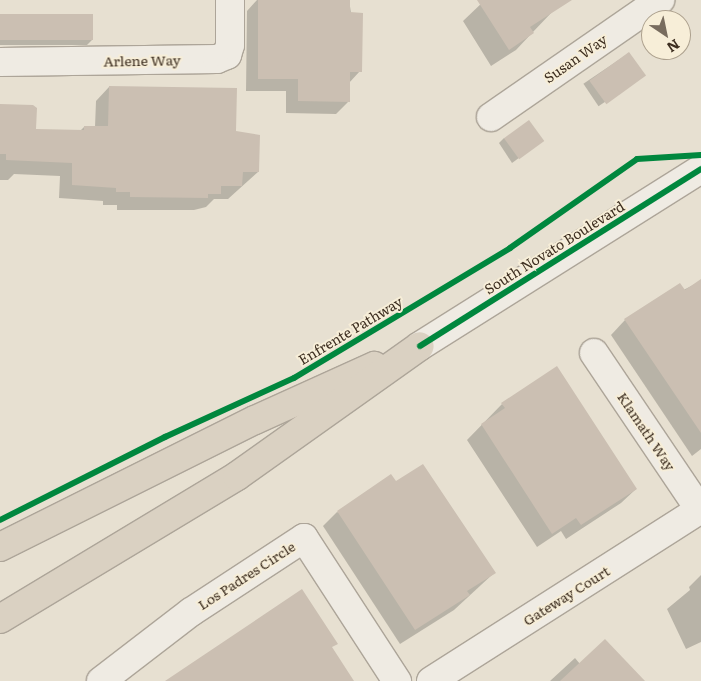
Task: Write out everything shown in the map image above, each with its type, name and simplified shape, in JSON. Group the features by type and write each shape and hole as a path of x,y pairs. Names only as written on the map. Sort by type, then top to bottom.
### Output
{"highway":[{"path":"0,547 298,399 420,346"},
{"path":"0,624 11,613 237,476 420,346"},
{"path":"0,557 140,478"}],"street":[{"name":"Arlene Way","path":"0,62 217,59 227,56 230,45 230,0"},
{"name":"Susan Way","path":"491,117 660,0"},
{"name":"South Novato Boulevard","path":"420,346 701,169"},
{"name":"Klamath Way","path":"594,353 700,509"},
{"name":"Gateway Court","path":"445,677 700,509"},
{"name":"Los Padres Circle","path":"101,681 191,612 304,538 397,681"}],"building":[{"path":"258,0 350,0 350,12 363,13 362,72 350,72 350,102 298,101 298,79 258,79"},
{"path":"477,0 572,0 530,27 534,33 509,50"},
{"path":"0,14 93,14 93,40 0,40"},
{"path":"629,52 646,75 606,104 589,81"},
{"path":"109,86 237,88 236,131 260,135 259,172 243,172 242,186 221,186 221,194 208,194 208,198 130,197 130,192 116,192 116,188 72,185 72,163 6,160 6,154 0,154 0,104 33,105 37,108 36,129 84,130 84,126 108,126"},
{"path":"529,120 544,141 519,159 504,138"},
{"path":"701,279 701,433 624,319 680,283 685,290"},
{"path":"557,366 637,489 581,525 576,518 552,534 481,424 505,408 501,403"},
{"path":"423,464 496,573 467,591 470,595 415,630 337,511 391,474 396,481"},
{"path":"302,589 338,644 332,647 354,681 165,681"},
{"path":"605,639 645,681 560,681"}],"cycle path":[{"name":"Enfrente Pathway","path":"0,520 165,437 294,378 510,248 637,159 701,155"},
{"path":"420,346 701,169"}]}
